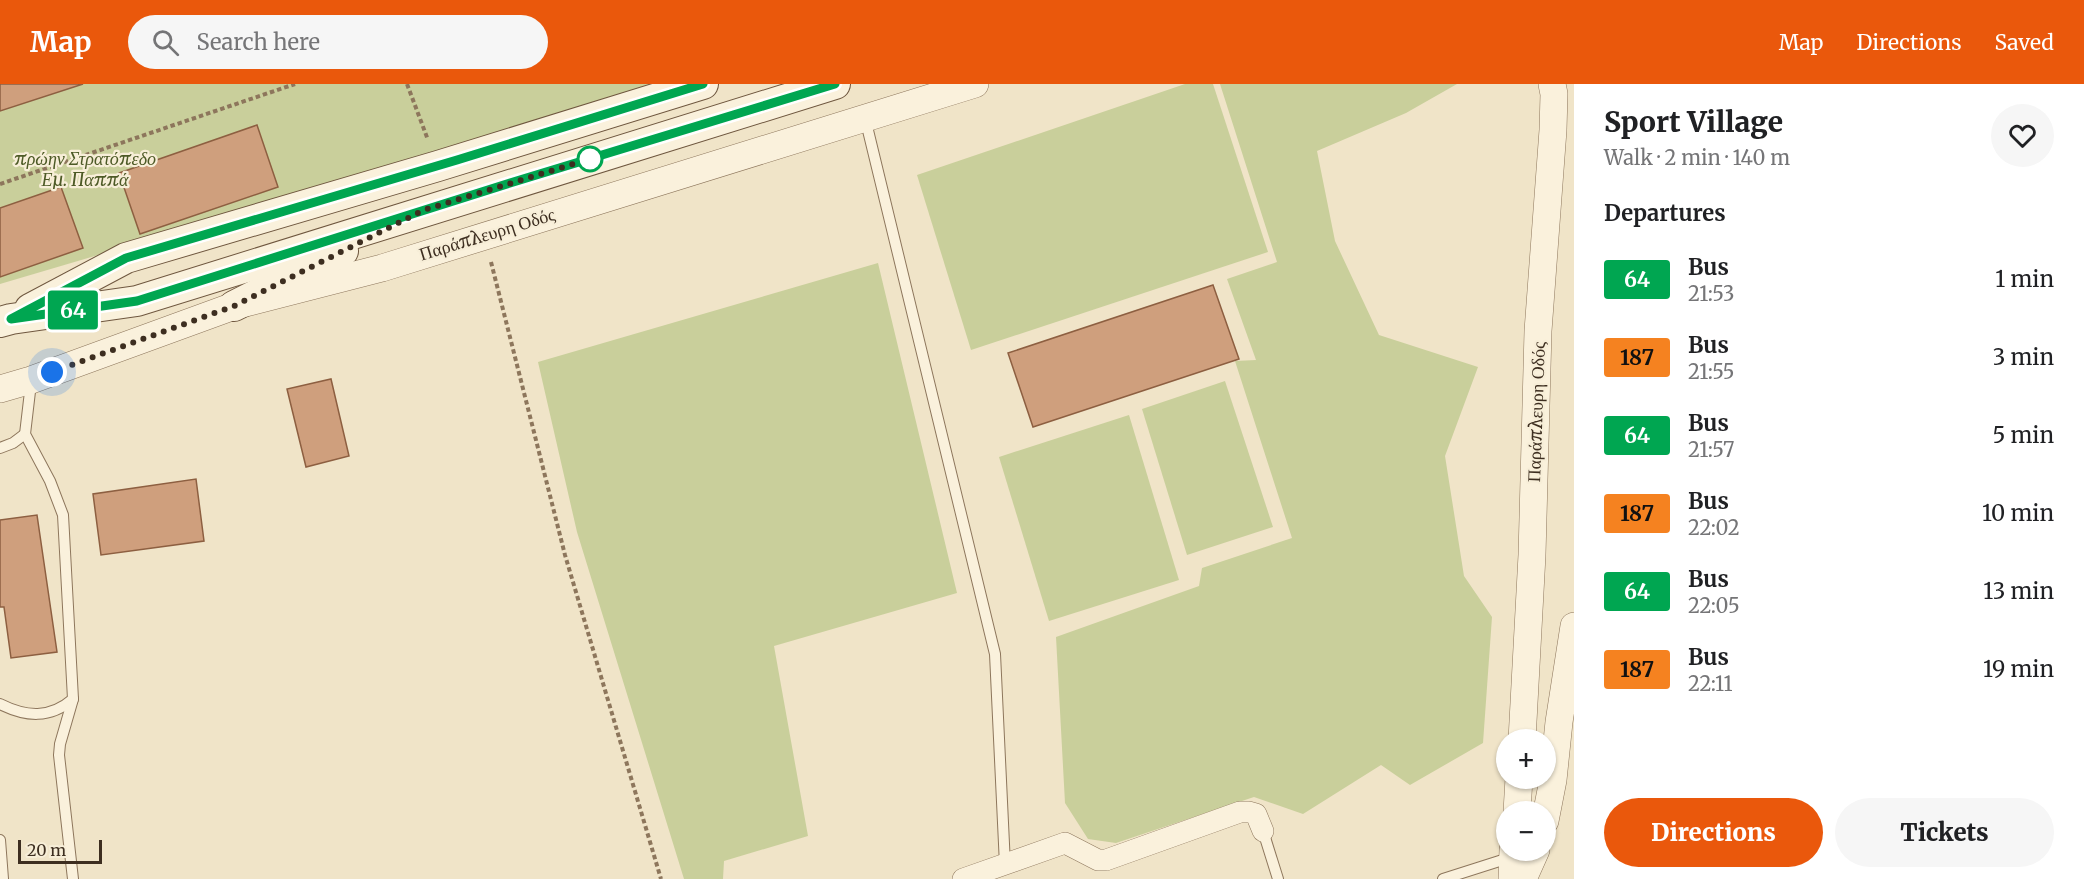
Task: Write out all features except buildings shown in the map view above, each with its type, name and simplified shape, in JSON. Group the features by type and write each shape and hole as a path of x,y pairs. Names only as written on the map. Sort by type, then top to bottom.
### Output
{"main road":[{"path":"5,321 126,258 438,166 703,84"},
{"path":"5,321 137,301 835,84"},
{"path":"234,306 424,210"}],"street":[{"name":"Παράπλευρη Οδός","path":"0,389 31,380 234,306 382,268 975,84"},
{"name":"Παράπλευρη Οδός","path":"1523,729 1532,555 1538,331 1553,130 1552,84"},
{"path":"1549,801 1574,626"},
{"path":"963,879 1065,843 1098,860 1106,860 1240,812 1256,814 1263,831"}],"lane":[{"path":"865,118 995,654 1005,865"},
{"path":"31,380 25,434 50,481 63,515 73,699 59,755 73,879"},
{"path":"0,448 13,443 25,434"},
{"path":"0,704 15,711 30,714 46,713 62,709 73,699"},
{"path":"1263,831 1278,879"},
{"path":"0,840 3,879"},
{"path":"1443,879 1519,863"}],"path":[{"path":"0,184 295,84"},
{"path":"406,84 438,166"},
{"path":"483,235 519,367 565,555 661,879"}],"green space":[{"name":"πρώην Στρατόπεδο Εμ. Παππά","path":"0,84 677,84 0,284"},
{"path":"1185,84 1213,84 1268,252 971,350 917,175"},
{"path":"1220,84 1457,84 1406,113 1317,151 1335,241 1379,335 1478,367 1445,456 1464,576 1492,617 1483,743 1410,785 1381,765 1303,814 1254,797 1116,843 1088,839 1065,803 1056,637 1199,586 1202,568 1292,538 1235,361 1256,360 1227,279 1277,262"},
{"path":"878,263 957,593 774,646 808,836 724,861 723,879 684,879 577,532 538,362"},
{"path":"1225,381 1273,527 1187,555 1142,409"},
{"path":"1129,415 1179,580 1049,621 999,457"}],"bus line":[{"name":"64","path":"703,84 126,258 11,319 137,301 510,183 835,84"}],"route":[{"path":"52,372 234,306 424,210 596,157 590,159"}]}
